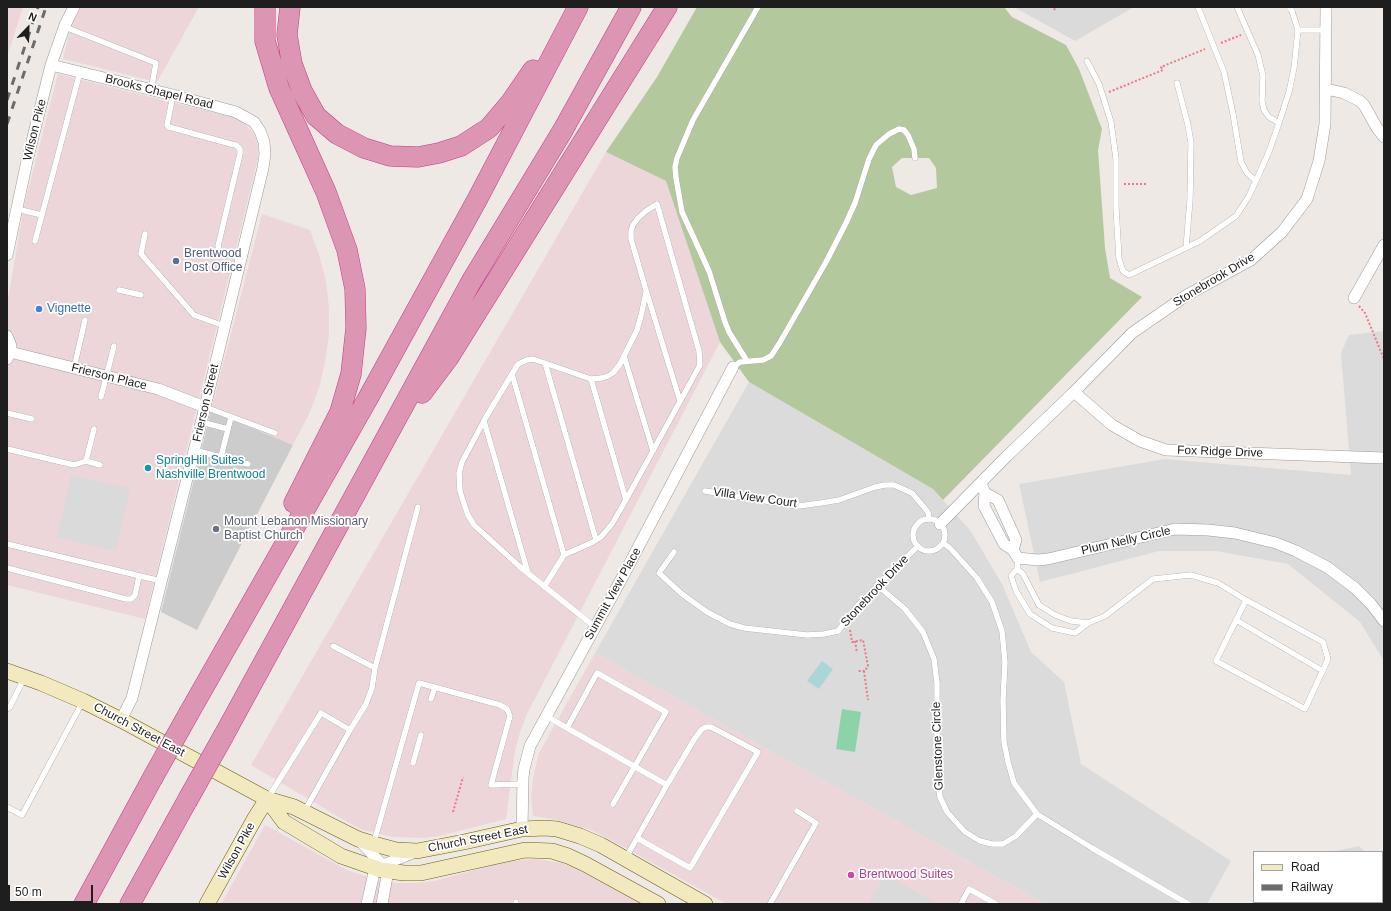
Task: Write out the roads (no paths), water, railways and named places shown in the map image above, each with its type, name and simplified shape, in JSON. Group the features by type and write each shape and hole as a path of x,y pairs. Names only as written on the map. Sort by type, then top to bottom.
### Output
{"highway":[{"path":"189,713 340,412 351,374 356,328 354,288 347,250 326,192 279,88 265,41 265,7"},
{"path":"290,7 287,35 292,64 302,91 316,116 337,134 364,148 390,156 418,157 439,153 461,146 489,128 510,102 577,9"},
{"path":"130,904 471,282 563,130 630,7"},
{"path":"385,441 449,357 667,7"},
{"path":"84,904 189,713 367,400 478,198 577,9"}],"main road":[{"name":"Church Street East","path":"7,671 83,700 267,799 294,807 358,839 396,850 417,851 459,844 522,829 545,828 568,831 601,845 705,904"},
{"name":"Church Street East","path":"267,799 284,822 341,856 382,868 404,873 421,873 445,869 526,850 552,852 568,856 585,864 658,904"},
{"name":"Wilson Pike","path":"208,904 254,818 267,799"}],"street":[{"name":"Wilson Pike","path":"7,256 27,162 51,65 64,27 74,7"},
{"name":"Stonebrook Drive","path":"940,524 983,488 1013,450 1132,334 1187,295 1251,260 1282,232 1307,198 1319,162 1325,124 1326,7"},
{"name":"Brooks Chapel Road","path":"51,65 236,112 249,119 260,131"},
{"path":"1326,89 1344,93 1360,101 1384,137"},
{"name":"Frierson Street","path":"121,720 132,698 263,168 265,147 260,131"},
{"path":"1354,298 1384,245"},
{"path":"7,336 11,346 9,356"},
{"name":"Frierson Place","path":"9,356 74,368 158,389 205,407"},
{"name":"Summit View Place","path":"522,829 524,769 528,751 622,578 733,367"},
{"name":"Fox Ridge Drive","path":"1074,392 1112,425 1140,441 1166,450 1384,458"},
{"path":"983,488 998,500 1016,540 1016,559"},
{"name":"Plum Nelly Circle","path":"1016,559 1048,559 1174,529 1208,530 1235,533 1276,543 1296,551 1327,567 1354,588 1371,604 1384,621"},
{"path":"358,839 382,868 382,904"},
{"path":"367,904 382,868 417,851"}],"lane":[{"path":"747,361 729,332 709,270 682,212 675,167 677,158 693,120 758,7"},
{"path":"1198,7 1224,72 1234,114 1241,162 1247,173 1256,181"},
{"path":"1237,7 1258,56 1263,76 1262,101 1264,110 1269,117 1279,123"},
{"path":"1087,61 1103,94 1111,122 1116,159 1119,259 1123,271 1129,275 1200,242 1236,216 1249,196 1268,154 1289,92 1294,68 1298,30 1291,8"},
{"path":"64,27 156,63 151,90"},
{"path":"1298,30 1326,30"},
{"path":"35,241 80,72"},
{"path":"1177,83 1188,125 1190,143 1190,200 1186,248"},
{"path":"173,95 167,125 169,127 236,145 240,150 218,246 219,250 222,252 241,258"},
{"path":"733,367 740,362 763,360 770,356 779,344 843,230 855,203 867,165 876,145 889,134 899,129 904,130 911,142 915,158"},
{"path":"544,587 564,555 596,540 612,524 700,365 699,351 657,204 646,210 638,218 630,231 646,290 680,401"},
{"path":"17,209 42,215"},
{"path":"146,234 141,254 194,315 224,326"},
{"path":"119,290 141,295"},
{"path":"595,626 528,574 474,525 464,504 459,480 460,467 484,421 518,364 526,360 533,359 591,378 602,378 613,373 624,356 637,330 646,290"},
{"path":"74,368 85,320"},
{"path":"101,397 114,346"},
{"path":"624,356 653,451"},
{"path":"545,363 596,540"},
{"path":"512,374 564,555"},
{"path":"591,378 626,500"},
{"path":"205,407 275,433"},
{"path":"7,413 32,419"},
{"path":"221,457 231,417"},
{"path":"484,421 528,574"},
{"path":"201,422 228,429"},
{"path":"86,462 94,428"},
{"path":"7,449 74,465 86,462 100,465"},
{"path":"194,450 248,464"},
{"name":"Villa View Court","path":"705,491 799,506 839,500 875,487 894,485 912,493 928,512 930,519"},
{"path":"304,812 366,704 372,688 375,668 418,507"},
{"path":"930,519 940,524 945,533 943,543 950,548 977,578 992,602 1002,631 1005,662 1004,742 1014,783 1037,814 1188,904"},
{"name":"Stonebrook Drive","path":"930,519 921,521 914,529 914,540 918,546 925,551 936,550 943,543"},
{"path":"7,544 161,581"},
{"name":"Stonebrook Drive","path":"674,552 659,573 695,605 730,624 744,628 807,635 838,631 859,604 918,546"},
{"path":"1016,559 1011,576 1016,591 1030,614 1052,628 1075,633 1088,623 1105,616 1153,579 1191,575 1218,583 1323,642 1328,659 1305,709 1216,661 1246,600"},
{"path":"1016,559 1022,574 1039,605 1055,615 1088,623"},
{"path":"7,568 126,599 131,599 135,595 139,576"},
{"name":"Glenstone Circle","path":"877,585 905,609 923,632 934,659 937,683 937,776 940,797 947,812 964,832 980,841 992,844 1003,844 1016,836 1037,814"},
{"path":"1236,620 1323,671"},
{"path":"333,646 375,668"},
{"path":"567,728 598,673 666,712 614,804"},
{"path":"7,709 10,707 24,677"},
{"path":"374,844 419,683 504,706 510,716 491,785 523,784"},
{"path":"431,699 435,687"},
{"path":"7,807 22,815 83,700"},
{"path":"267,799 321,713 350,730"},
{"path":"546,716 667,785"},
{"path":"626,859 637,838 667,785 695,738 704,728 711,727 718,730 758,752 690,868 637,838"},
{"path":"413,763 420,735"},
{"path":"770,904 816,823 797,811"},
{"path":"961,904 969,889 996,904"}],"water":[{"path":"822,661 833,669 819,689 807,681"}],"railway":[{"path":"7,100 38,7"},
{"path":"7,124 46,7"}],"place":[{"name":"Brentwood Post Office","path":"176,261"},
{"name":"Vignette","path":"39,309"},
{"name":"SpringHill Suites Nashville Brentwood","path":"148,468"},
{"name":"Mount Lebanon Missionary Baptist Church","path":"216,529"},
{"name":"Brentwood Suites","path":"851,875"}]}
